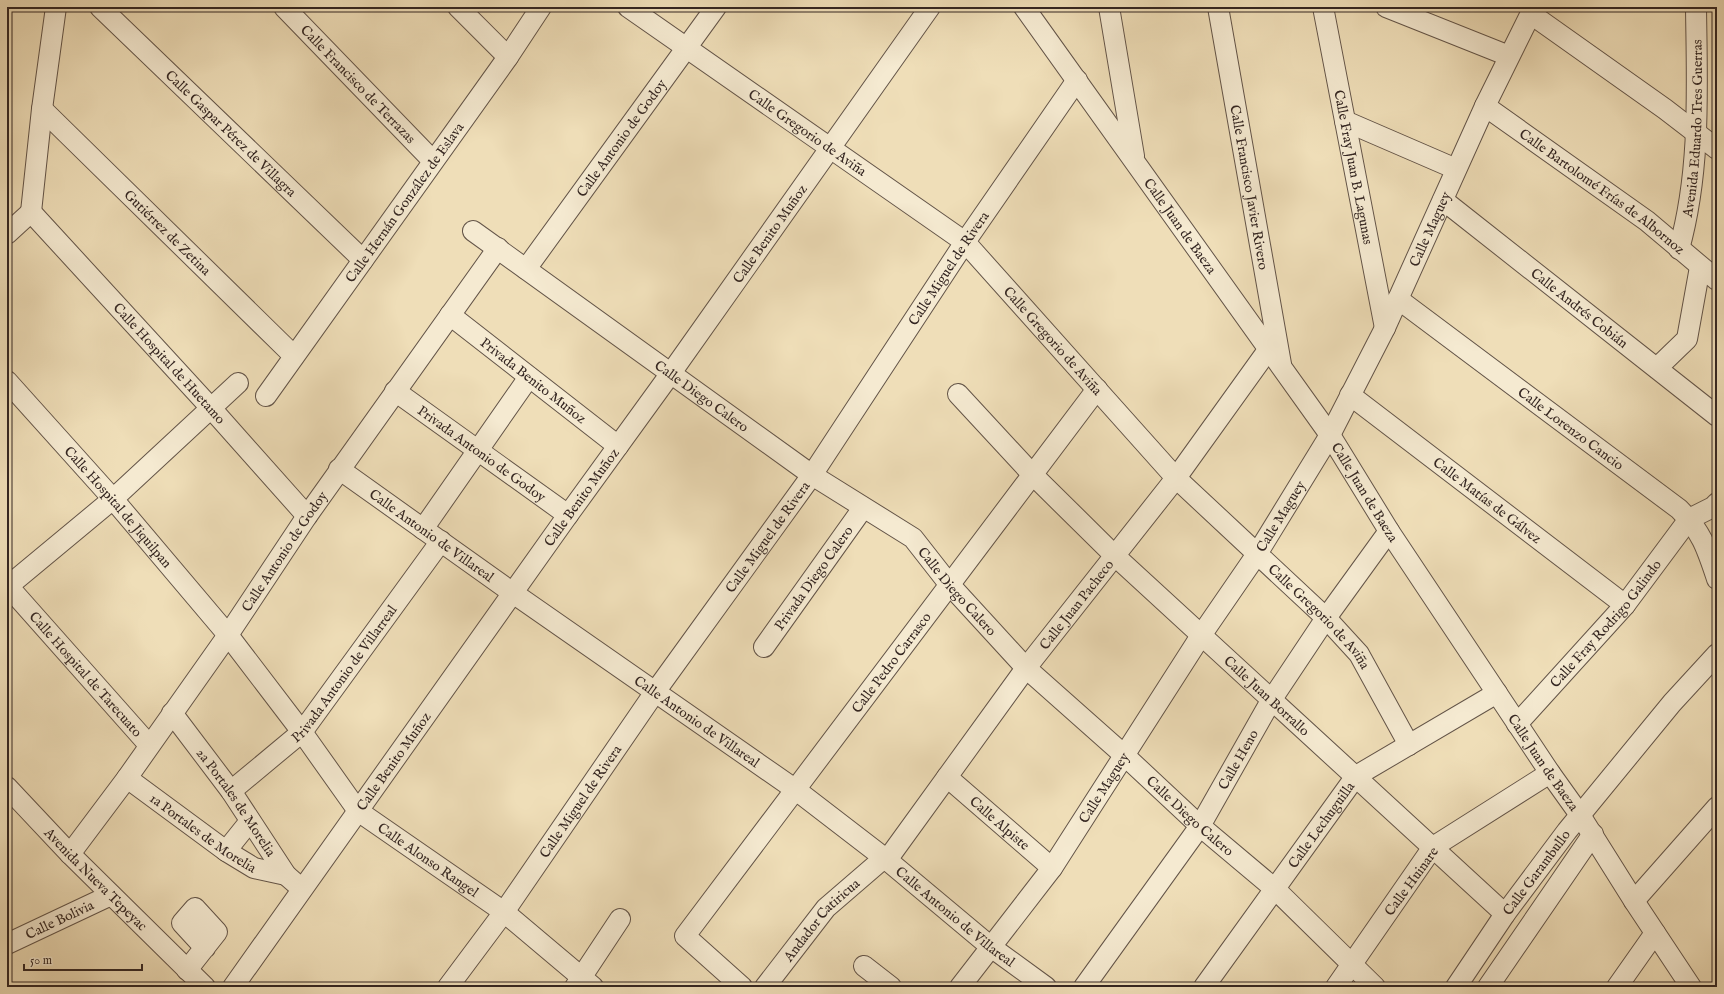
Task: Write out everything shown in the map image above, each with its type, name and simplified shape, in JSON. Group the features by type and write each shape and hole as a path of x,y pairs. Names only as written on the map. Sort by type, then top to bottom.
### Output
{"street":[{"path":"7,234 31,212 42,109 56,7"},
{"name":"Calle Gaspar Pérez de Villagra","path":"100,7 363,260"},
{"name":"Calle Francisco de Terrazas","path":"284,7 433,161"},
{"path":"458,7 508,57"},
{"name":"Calle Hernán González de Eslava","path":"266,396 508,57 541,7"},
{"name":"Calle Gregorio de Aviña","path":"628,7 965,242 1176,478 1326,618 1359,654 1408,745"},
{"name":"Calle Antonio de Godoy","path":"526,268 716,7"},
{"name":"Calle Benito Muñoz","path":"233,987 930,7"},
{"name":"Calle Juan de Baeza","path":"1024,7 1135,160 1268,350 1330,434 1389,531 1550,774 1593,834 1634,901 1691,987"},
{"path":"1109,7 1135,160"},
{"name":"Calle Francisco Javier Rivero","path":"1218,7 1281,367"},
{"name":"Calle Fray Juan B. Lagunas","path":"1323,7 1385,328"},
{"path":"1386,7 1508,56"},
{"name":"Avenida Eduardo Tres Guerras","path":"1679,249 1687,221 1697,133 1696,7"},
{"path":"1532,10 1717,148"},
{"name":"Calle Maguey","path":"960,987 1052,868 1202,634 1257,554 1330,434 1385,328 1508,56 1532,10"},
{"name":"Calle Miguel de Rivera","path":"448,987 504,912 655,692 812,475 965,242 1077,80"},
{"name":"Calle Bartolomé Frías de Albornoz","path":"1485,106 1647,221 1717,280"},
{"name":"Gutiérrez de Zetina","path":"42,109 294,356"},
{"path":"1345,121 1456,169"},
{"name":"Calle Andrés Cobián","path":"1443,200 1717,416"},
{"name":"Calle Hospital de Huetamo","path":"31,212 210,407 306,516"},
{"path":"473,231 498,248"},
{"name":"Calle Antonio de Godoy","path":"70,854 127,778 228,635 306,516 498,248"},
{"name":"Calle Diego Calero","path":"498,248 812,475 912,538 949,584 1026,668 1124,755 1200,826 1275,890 1376,987"},
{"path":"1657,368 1687,339 1700,267"},
{"name":"Calle Lorenzo Cancio","path":"1398,299 1678,509 1688,519 1705,543 1717,579"},
{"name":"Privada Benito Muñoz","path":"450,315 618,446"},
{"name":"Calle Juan Pacheco","path":"885,859 1026,668 1176,478 1268,350"},
{"path":"424,529 529,377"},
{"name":"Calle Hospital de Jiquilpan","path":"7,381 113,499 228,635"},
{"path":"7,586 113,499 210,407 238,383"},
{"name":"Calle Pedro Carrasco","path":"742,987 685,936 1097,389"},
{"name":"Privada Antonio de Godoy","path":"396,391 568,515"},
{"name":"Calle Juan Borrallo","path":"958,394 1032,474 1114,555 1202,634 1505,914"},
{"name":"Calle Matías de Gálvez","path":"1350,395 1625,605"},
{"name":"Calle Antonio de Villareal","path":"339,469 513,593 796,790 885,859 991,947 1046,987"},
{"path":"1688,519 1713,507 1717,503"},
{"name":"Privada Diego Calero","path":"764,647 863,508"},
{"name":"Calle Fray Rodrigo Galindo","path":"1517,724 1625,605 1688,519"},
{"name":"Calle Heno","path":"1084,987 1200,826 1272,699 1326,618 1389,531"},
{"name":"Privada Antonio de Villarreal","path":"231,791 302,732 441,541"},
{"name":"Calle Hospital de Tarecuato","path":"7,586 149,745"},
{"name":"Calle Alonso Rangel","path":"228,635 302,732 358,811 504,912 584,984"},
{"name":"Calle Garambullo","path":"1456,987 1505,914 1580,815 1672,703 1716,658"},
{"name":"Calle Lechuguilla","path":"1204,987 1356,776 1497,693"},
{"name":"2a Portales de Morelia","path":"172,713 231,791 286,876 302,889"},
{"name":"Calle Huinare","path":"1336,987 1433,847 1550,774"},
{"name":"Calle Alpiste","path":"947,777 1052,868"},
{"name":"1a Portales de Morelia","path":"127,778 226,851 254,868 286,876"},
{"name":"Avenida Nueva Tepeyac","path":"7,787 70,854 205,987"},
{"path":"1634,901 1717,807"},
{"path":"226,851 250,822"},
{"name":"Calle Garambullo","path":"1488,987 1593,834"},
{"name":"Andador Catiricua","path":"765,987 826,908 885,859"},
{"name":"Calle Bolivia","path":"7,944 111,895"},
{"path":"584,984 620,918"},
{"path":"1617,987 1655,933"},
{"path":"187,970 205,948"},
{"path":"864,966 891,987"}]}
